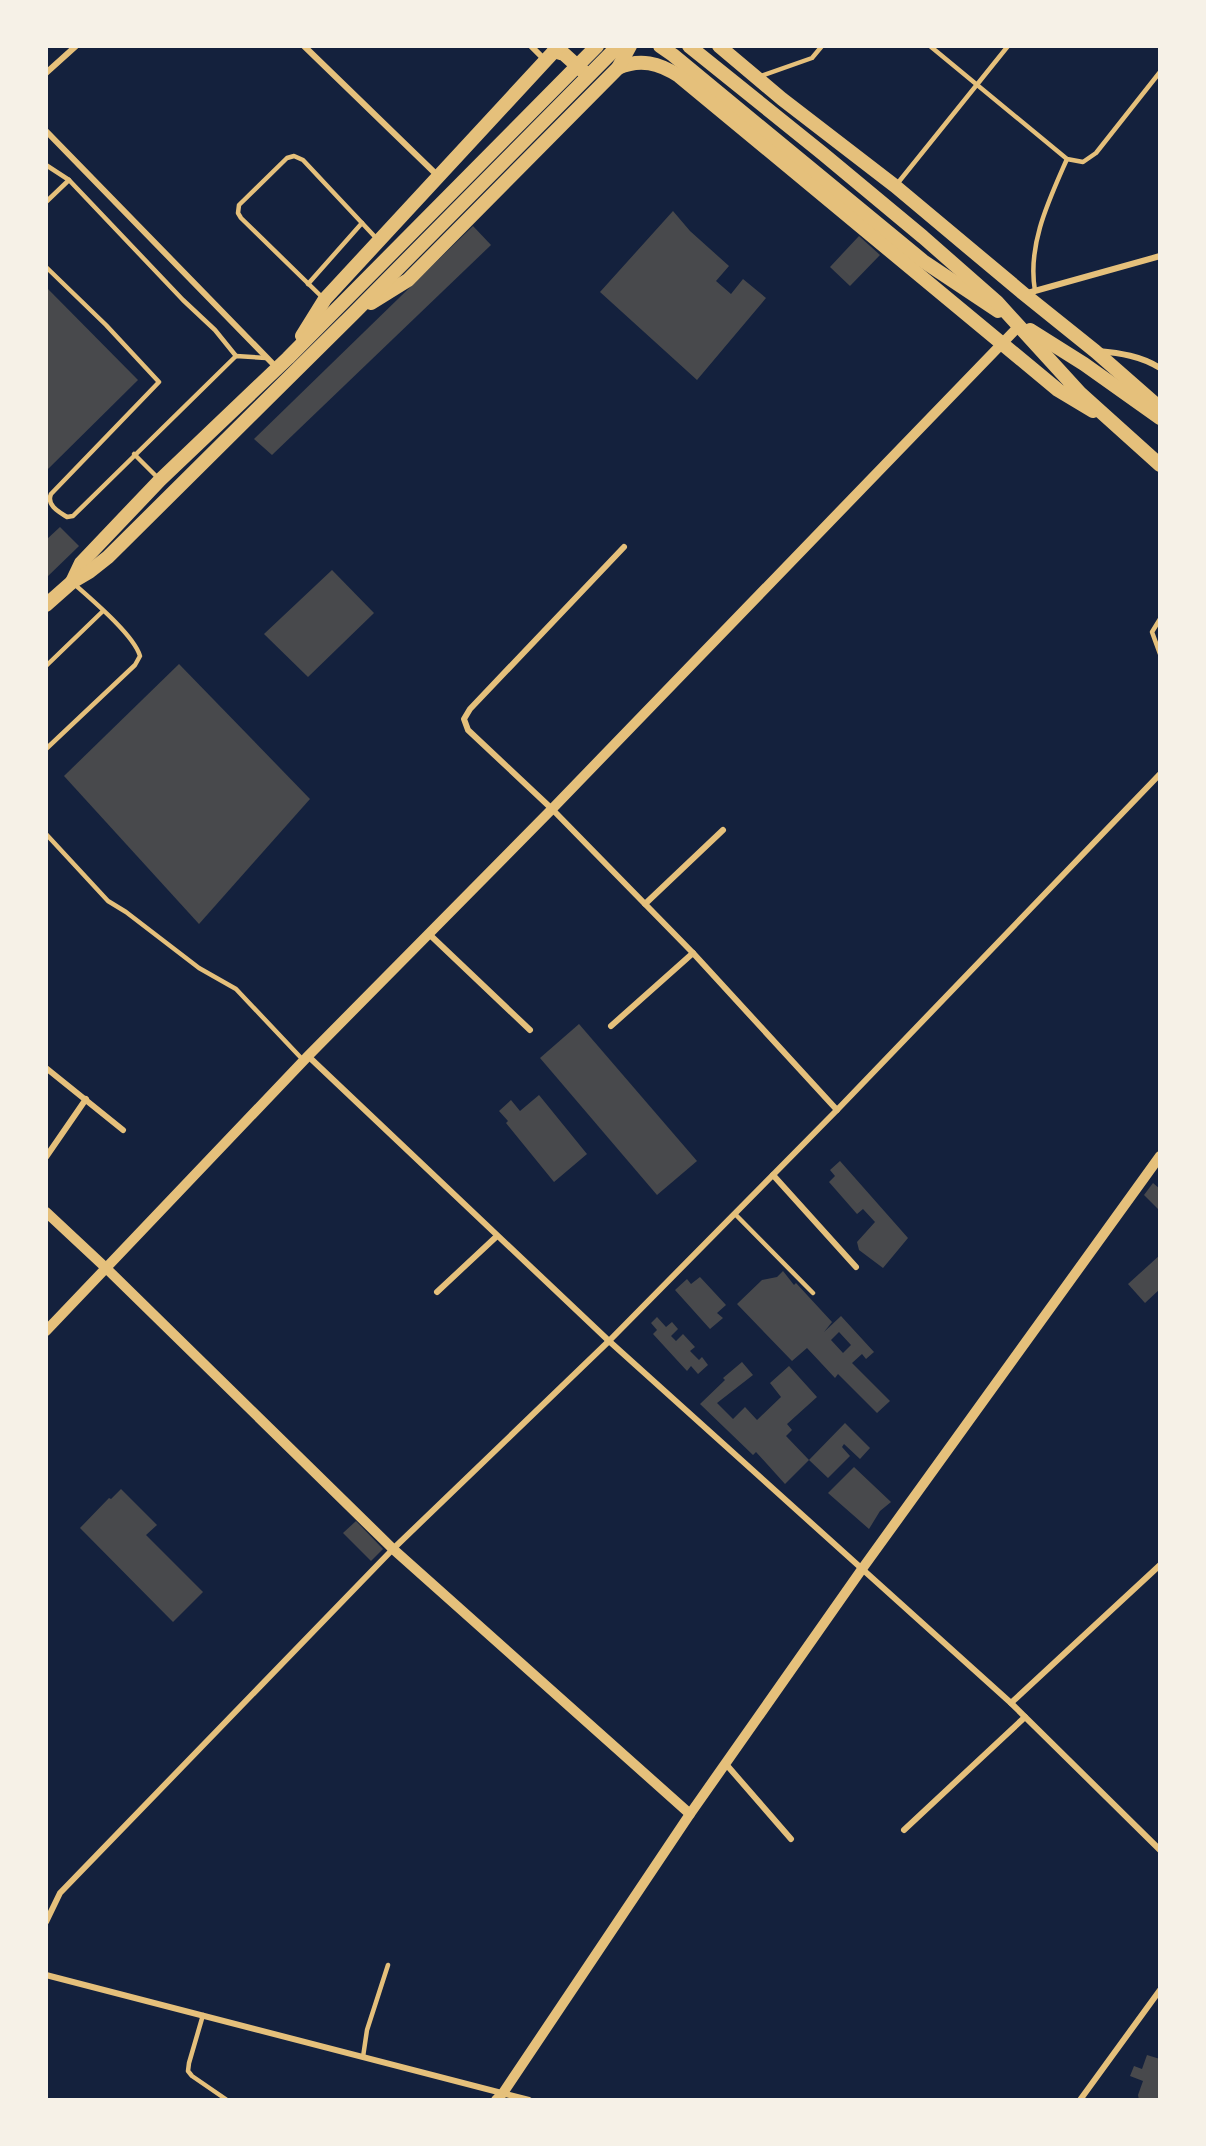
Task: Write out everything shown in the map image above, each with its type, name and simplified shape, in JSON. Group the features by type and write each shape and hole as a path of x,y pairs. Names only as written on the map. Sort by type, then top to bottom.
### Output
{"main road":[{"path":"72,582 81,563 160,480 278,368 597,46"},
{"path":"46,605 72,582 108,557 618,46"},
{"path":"354,313 408,280 618,68 630,46"},
{"path":"654,46 668,69"},
{"path":"660,46 923,261 964,290 1084,364 1160,417"},
{"path":"689,46 923,237 997,302 1057,368 1160,465"},
{"path":"719,46 1029,293 1160,408"},
{"path":"288,358 325,299 553,51 564,54 581,67 595,92"},
{"path":"618,68 642,62 668,69 698,91 1058,390 1109,419"}],"street":[{"path":"46,73 76,46"},
{"path":"304,46 439,177"},
{"path":"531,46 553,51"},
{"path":"46,131 278,368"},
{"path":"1029,293 1160,256"},
{"path":"46,1331 306,1058 552,809 1020,325"},
{"path":"1095,351 1121,353 1150,362 1160,368"},
{"path":"624,547 470,709 464,719 468,730 552,809 693,953 837,1110"},
{"path":"46,1922 60,1893 393,1550 609,1341 735,1214 1160,774"},
{"path":"645,904 723,830"},
{"path":"429,934 530,1030"},
{"path":"611,1026 693,953"},
{"path":"306,1058 609,1341 1011,1703 1160,1850"},
{"path":"46,1068 123,1130"},
{"path":"46,1157 86,1099"},
{"path":"499,2096 725,1763 1160,1156"},
{"path":"773,1175 856,1267"},
{"path":"46,1212 393,1550 690,1814"},
{"path":"437,1292 497,1236"},
{"path":"1011,1703 1160,1565"},
{"path":"904,1830 1025,1717"},
{"path":"725,1763 791,1839"},
{"path":"46,1975 363,2057 499,2096 529,2100"},
{"path":"1080,2100 1160,1990"}],"lane":[{"path":"756,77 812,58 822,46"},
{"path":"930,46 1066,159 1083,162 1096,153 1160,72"},
{"path":"895,186 1008,46"},
{"path":"336,309 241,218 237,213 239,205 287,158 294,156 303,160 379,241"},
{"path":"1029,293 1041,220 1066,159"},
{"path":"46,165 69,180 183,300 215,330 236,356"},
{"path":"46,202 69,180"},
{"path":"309,284 362,223"},
{"path":"46,267 106,325 159,382 51,494 50,503 67,517 73,516 236,356 268,358"},
{"path":"134,454 160,480"},
{"path":"46,748 135,665 140,657 137,647 103,610 72,582"},
{"path":"46,666 103,610"},
{"path":"1160,619 1152,632 1160,654"},
{"path":"46,834 108,901 126,912 198,968 236,989 306,1058"},
{"path":"735,1214 813,1293"},
{"path":"363,2057 367,2030 388,1965"},
{"path":"203,2015 188,2071 227,2100"}],"building":[{"path":"673,211 690,231 729,266 716,281 731,294 743,279 766,298 697,380 600,292"},
{"path":"473,226 491,245 272,455 254,439"},
{"path":"859,236 880,255 850,286 830,267"},
{"path":"46,287 138,380 46,471"},
{"path":"60,527 79,546 46,578 46,540"},
{"path":"332,570 374,613 308,677 264,634"},
{"path":"179,664 310,799 199,924 64,776"},
{"path":"579,1024 697,1161 657,1195 540,1058"},
{"path":"539,1095 587,1154 554,1182 506,1123 508,1121 499,1111 511,1100 520,1111"},
{"path":"840,1161 908,1238 883,1268 859,1250 857,1242 875,1222 863,1209 857,1214 829,1182 835,1176 830,1170"},
{"path":"1153,1183 1160,1189 1160,1211 1144,1195"},
{"path":"1160,1255 1160,1289 1145,1303 1128,1284"},
{"path":"783,1271 832,1322 824,1332 841,1316 874,1352 866,1359 862,1354 852,1363 890,1401 877,1413 838,1374 835,1378 807,1348 792,1361 737,1304 762,1280 777,1277","holes":["839,1332 851,1345 843,1353 831,1340"]},
{"path":"700,1277 726,1305 717,1313 723,1318 710,1329 675,1290 687,1279 691,1284"},
{"path":"657,1317 666,1327 672,1322 678,1329 671,1336 676,1341 683,1334 695,1347 690,1351 699,1360 702,1357 708,1365 698,1374 691,1366 687,1371 653,1334 657,1330 651,1323"},
{"path":"742,1362 753,1375 717,1403 733,1419 745,1407 757,1420 781,1397 770,1383 789,1366 817,1397 787,1424 792,1430 786,1436 809,1460 785,1484 756,1452 753,1455 700,1404 725,1380 723,1378"},
{"path":"845,1423 870,1448 860,1459 844,1444 842,1447 850,1456 828,1478 809,1460"},
{"path":"854,1467 891,1502 880,1511 869,1529 828,1493"},
{"path":"121,1489 157,1525 146,1535 203,1592 173,1622 80,1528"},
{"path":"356,1521 383,1549 371,1561 343,1533"},
{"path":"1147,2055 1160,2059 1160,2100 1139,2100 1138,2095 1143,2081 1130,2076 1134,2066 1142,2069"}]}
